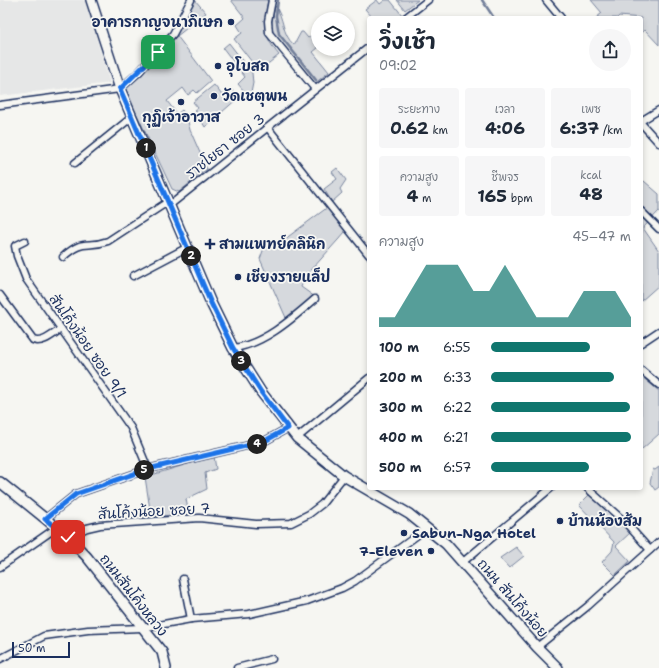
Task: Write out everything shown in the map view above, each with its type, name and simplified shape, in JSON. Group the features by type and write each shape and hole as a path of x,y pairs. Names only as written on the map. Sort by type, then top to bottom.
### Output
{"street":[{"name":"ถนน สันโค้งน้อย","path":"91,0 120,89 210,301 233,348 261,392 297,438 344,476 367,489"},
{"path":"0,105 120,89 139,72 173,34 191,0"},
{"path":"272,0 268,21 269,33 315,89"},
{"path":"412,16 428,0"},
{"path":"546,0 558,16"},
{"name":"ราชโยธา ซอย 3","path":"63,257 74,247 81,244 97,245 108,241 169,203 268,128 367,49"},
{"path":"643,121 659,110"},
{"path":"75,163 132,117"},
{"path":"643,124 659,143"},
{"path":"268,128 367,252"},
{"path":"643,213 659,229"},
{"name":"สันโค้งน้อย ซอย 9/1","path":"25,241 15,246 17,256 26,279 131,428 148,469"},
{"path":"133,276 188,247"},
{"path":"0,295 33,340 40,342 62,329"},
{"path":"233,348 242,347 281,328 315,299"},
{"path":"643,342 659,331"},
{"path":"643,372 659,385"},
{"path":"297,438 367,380"},
{"path":"45,519 76,494 148,469 263,442 288,428"},
{"name":"สันโค้งน้อย ซอย 7","path":"68,537 87,528 100,525 199,518 256,524 291,523 309,514 322,504 344,476"},
{"name":"ถนนสันโค้งหลวง","path":"0,482 68,537 87,557 162,652 166,668"},
{"name":"ถนน สันโค้งน้อย","path":"368,490 409,514 427,528 463,562 537,647 558,668"},
{"path":"463,562 549,490"},
{"path":"590,490 626,522 650,550"},
{"path":"0,567 56,528"},
{"path":"0,659 44,636 88,630 142,628 191,619 249,614 307,601 327,594 355,581 427,528"},
{"path":"537,647 588,606 659,542"},
{"path":"183,579 191,619"},
{"path":"237,668 272,659"}],"shaded area":[{"path":"0,0 85,0 110,83 0,96"},
{"path":"195,0 206,13 177,36 211,81 197,93 194,90 188,95 183,88 167,101 177,114 182,110 187,117 190,130 207,169 179,192 172,189 125,89 175,34"},
{"path":"231,0 268,0 265,22 267,35 273,48 279,55 259,71 234,39 242,33 237,25 245,18"},
{"path":"377,0 380,4 385,0 390,0 402,15 371,16 365,9"},
{"path":"397,0 418,0 405,10"},
{"path":"591,0 659,0 659,45 645,30 643,32 643,16 598,16 602,13"},
{"path":"275,6 287,36 294,45 301,32 303,32 308,38 311,36 311,56 316,56 329,72 314,84 275,37 271,26"},
{"path":"229,43 252,73 253,83 250,98 238,84 245,77 223,48"},
{"path":"214,85 222,95 231,89 238,98 205,127 195,110 198,108 193,102"},
{"path":"337,168 346,180 340,189 342,193 332,202 324,189 337,179 332,172"},
{"path":"643,182 659,194 659,211 643,228"},
{"path":"328,207 346,231 305,277 301,287 315,297 287,320 260,259 264,248 277,245"},
{"path":"643,228 659,251 659,285 643,299"},
{"path":"643,378 659,391 659,434 643,448"},
{"path":"214,456 216,469 205,473 207,489 186,499 189,515 151,516 145,477"},
{"path":"659,467 659,487 655,490 650,483 653,469 655,470"},
{"path":"589,495 631,532 616,546 630,561 615,575 602,562 612,551 614,542 579,505"},
{"path":"516,547 524,556 509,568 500,558"}],"waterway":[{"path":"278,0 276,16 279,34 316,80"},
{"path":"482,0 493,16"}],"place":[{"name":"อาคารกาญจนาภิเษก","path":"231,22"},
{"name":"อุโบสถ","path":"218,66"},
{"name":"วัดเชตุพน","path":"214,96"},
{"name":"กุฏิเจ้าอาวาส","path":"181,102"},
{"name":"สามแพทย์คลินิก","path":"210,244"},
{"name":"เชียงรายแล็ป","path":"238,277"},
{"name":"บ้านน้องส้ม","path":"560,521"},
{"name":"Sabun-Nga Hotel","path":"404,533"},
{"name":"7-Eleven","path":"431,551"}],"route":[{"path":"68,537 45,519 76,494 148,469 263,442 288,428 261,392 233,348 210,301 169,201 120,89 158,52"}]}
